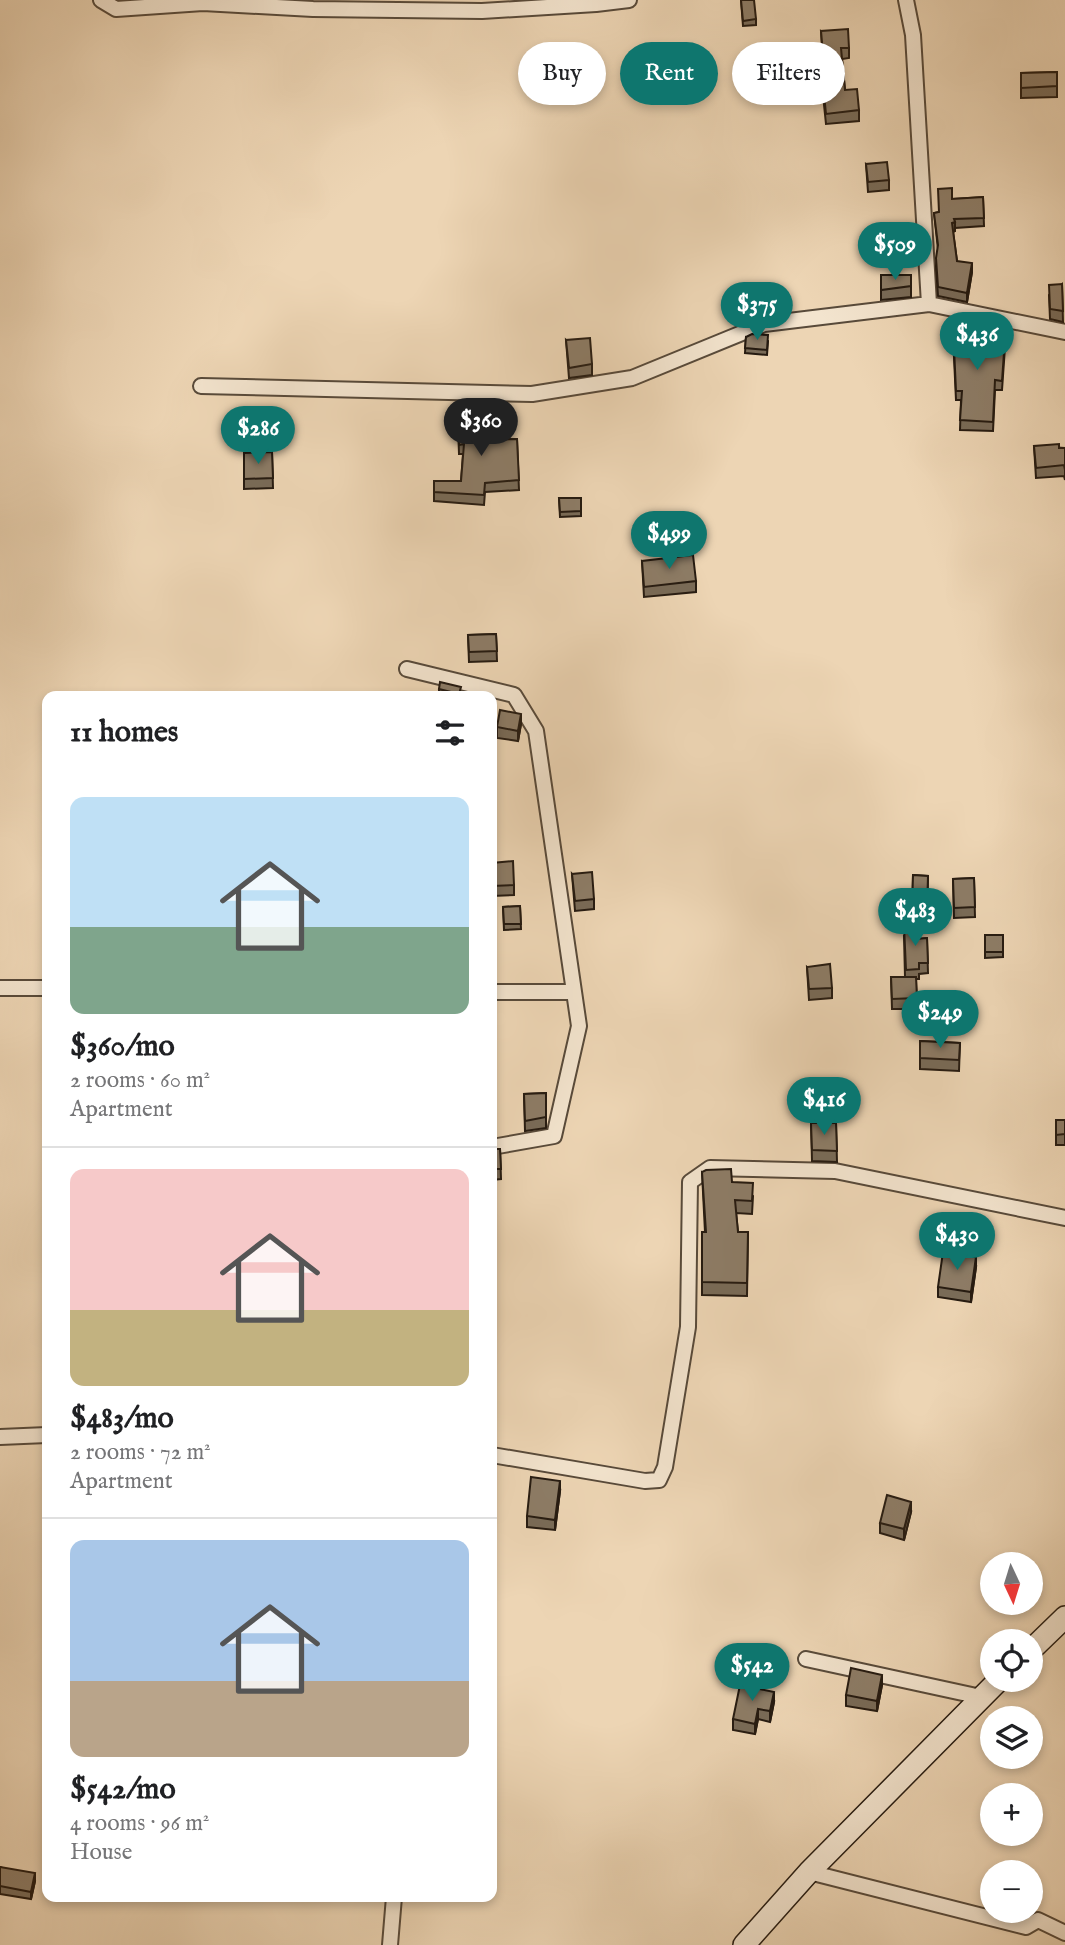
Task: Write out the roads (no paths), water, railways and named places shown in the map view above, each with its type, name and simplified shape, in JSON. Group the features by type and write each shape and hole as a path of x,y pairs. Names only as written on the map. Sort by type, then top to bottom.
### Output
{"main road":[{"path":"1043,1638 1065,1617"},
{"path":"744,1945 809,1872 986,1692"}],"street":[{"path":"101,0 116,9 203,3 313,9 482,11 629,0"},
{"path":"906,0 913,35 929,304"},
{"path":"201,386 532,394 632,378 764,324 929,304 1065,332"},
{"path":"407,668 514,695 536,731 579,1026 554,1136 497,1146"},
{"path":"0,988 42,988"},
{"path":"497,992 574,992"},
{"path":"497,1456 645,1481 659,1480 665,1467 688,1327 690,1182 710,1168 835,1171 1065,1218"},
{"path":"0,1437 42,1435"},
{"path":"806,1659 981,1697"},
{"path":"809,1872 1026,1927 1038,1920 1065,1933"},
{"path":"390,1945 394,1902"}]}
